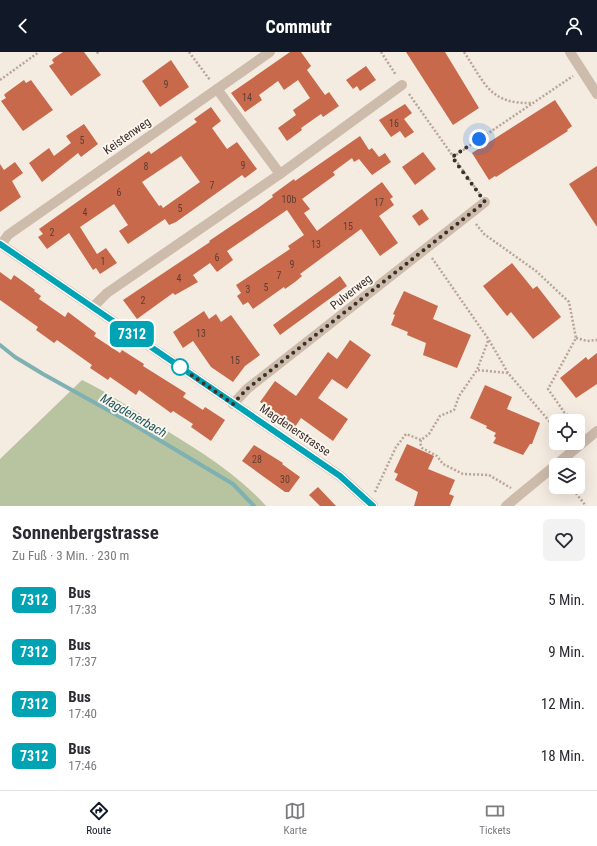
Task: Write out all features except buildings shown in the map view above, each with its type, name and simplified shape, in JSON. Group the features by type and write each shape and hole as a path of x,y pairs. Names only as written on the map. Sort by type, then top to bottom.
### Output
{"street":[{"name":"Keistenweg","path":"1,244 8,235 270,52"},
{"path":"570,52 597,94"},
{"path":"93,307 107,292 280,174 402,85"},
{"path":"218,89 280,174"},
{"name":"Pulverweg","path":"233,404 247,389 485,202"},
{"name":"Magdenerstrasse","path":"1,244 340,476 371,504"},
{"path":"506,506 597,430"}],"path":[{"path":"0,80 39,52"},
{"path":"189,52 218,89"},
{"path":"381,52 402,85 485,202"},
{"path":"464,52 491,92 500,99 512,102 532,103"},
{"path":"452,157 581,70"},
{"path":"469,216 484,234 517,256 569,302 576,338 548,389 566,414"},
{"path":"426,249 488,340 508,373 549,420"},
{"path":"576,338 587,341 597,340"},
{"path":"421,440 429,434 440,416 454,410 459,396 477,370 488,340"},
{"path":"477,370 508,373"},
{"path":"371,504 396,447 406,434 421,440"},
{"path":"421,440 420,443 422,448 437,456 443,464 463,474 489,475 521,494"},
{"path":"577,494 586,506"}],"green space":[{"path":"82,380 115,398 210,458 239,480 266,506 0,506 0,459"}],"waterway":[{"name":"Magdenerbach","path":"0,345 15,357 43,374 124,419 233,484 254,506"}],"bus line":[{"name":"7312","path":"0,244 340,476 373,506"}],"route":[{"path":"180,367 233,404 247,389 485,202 452,157 479,139"}]}
